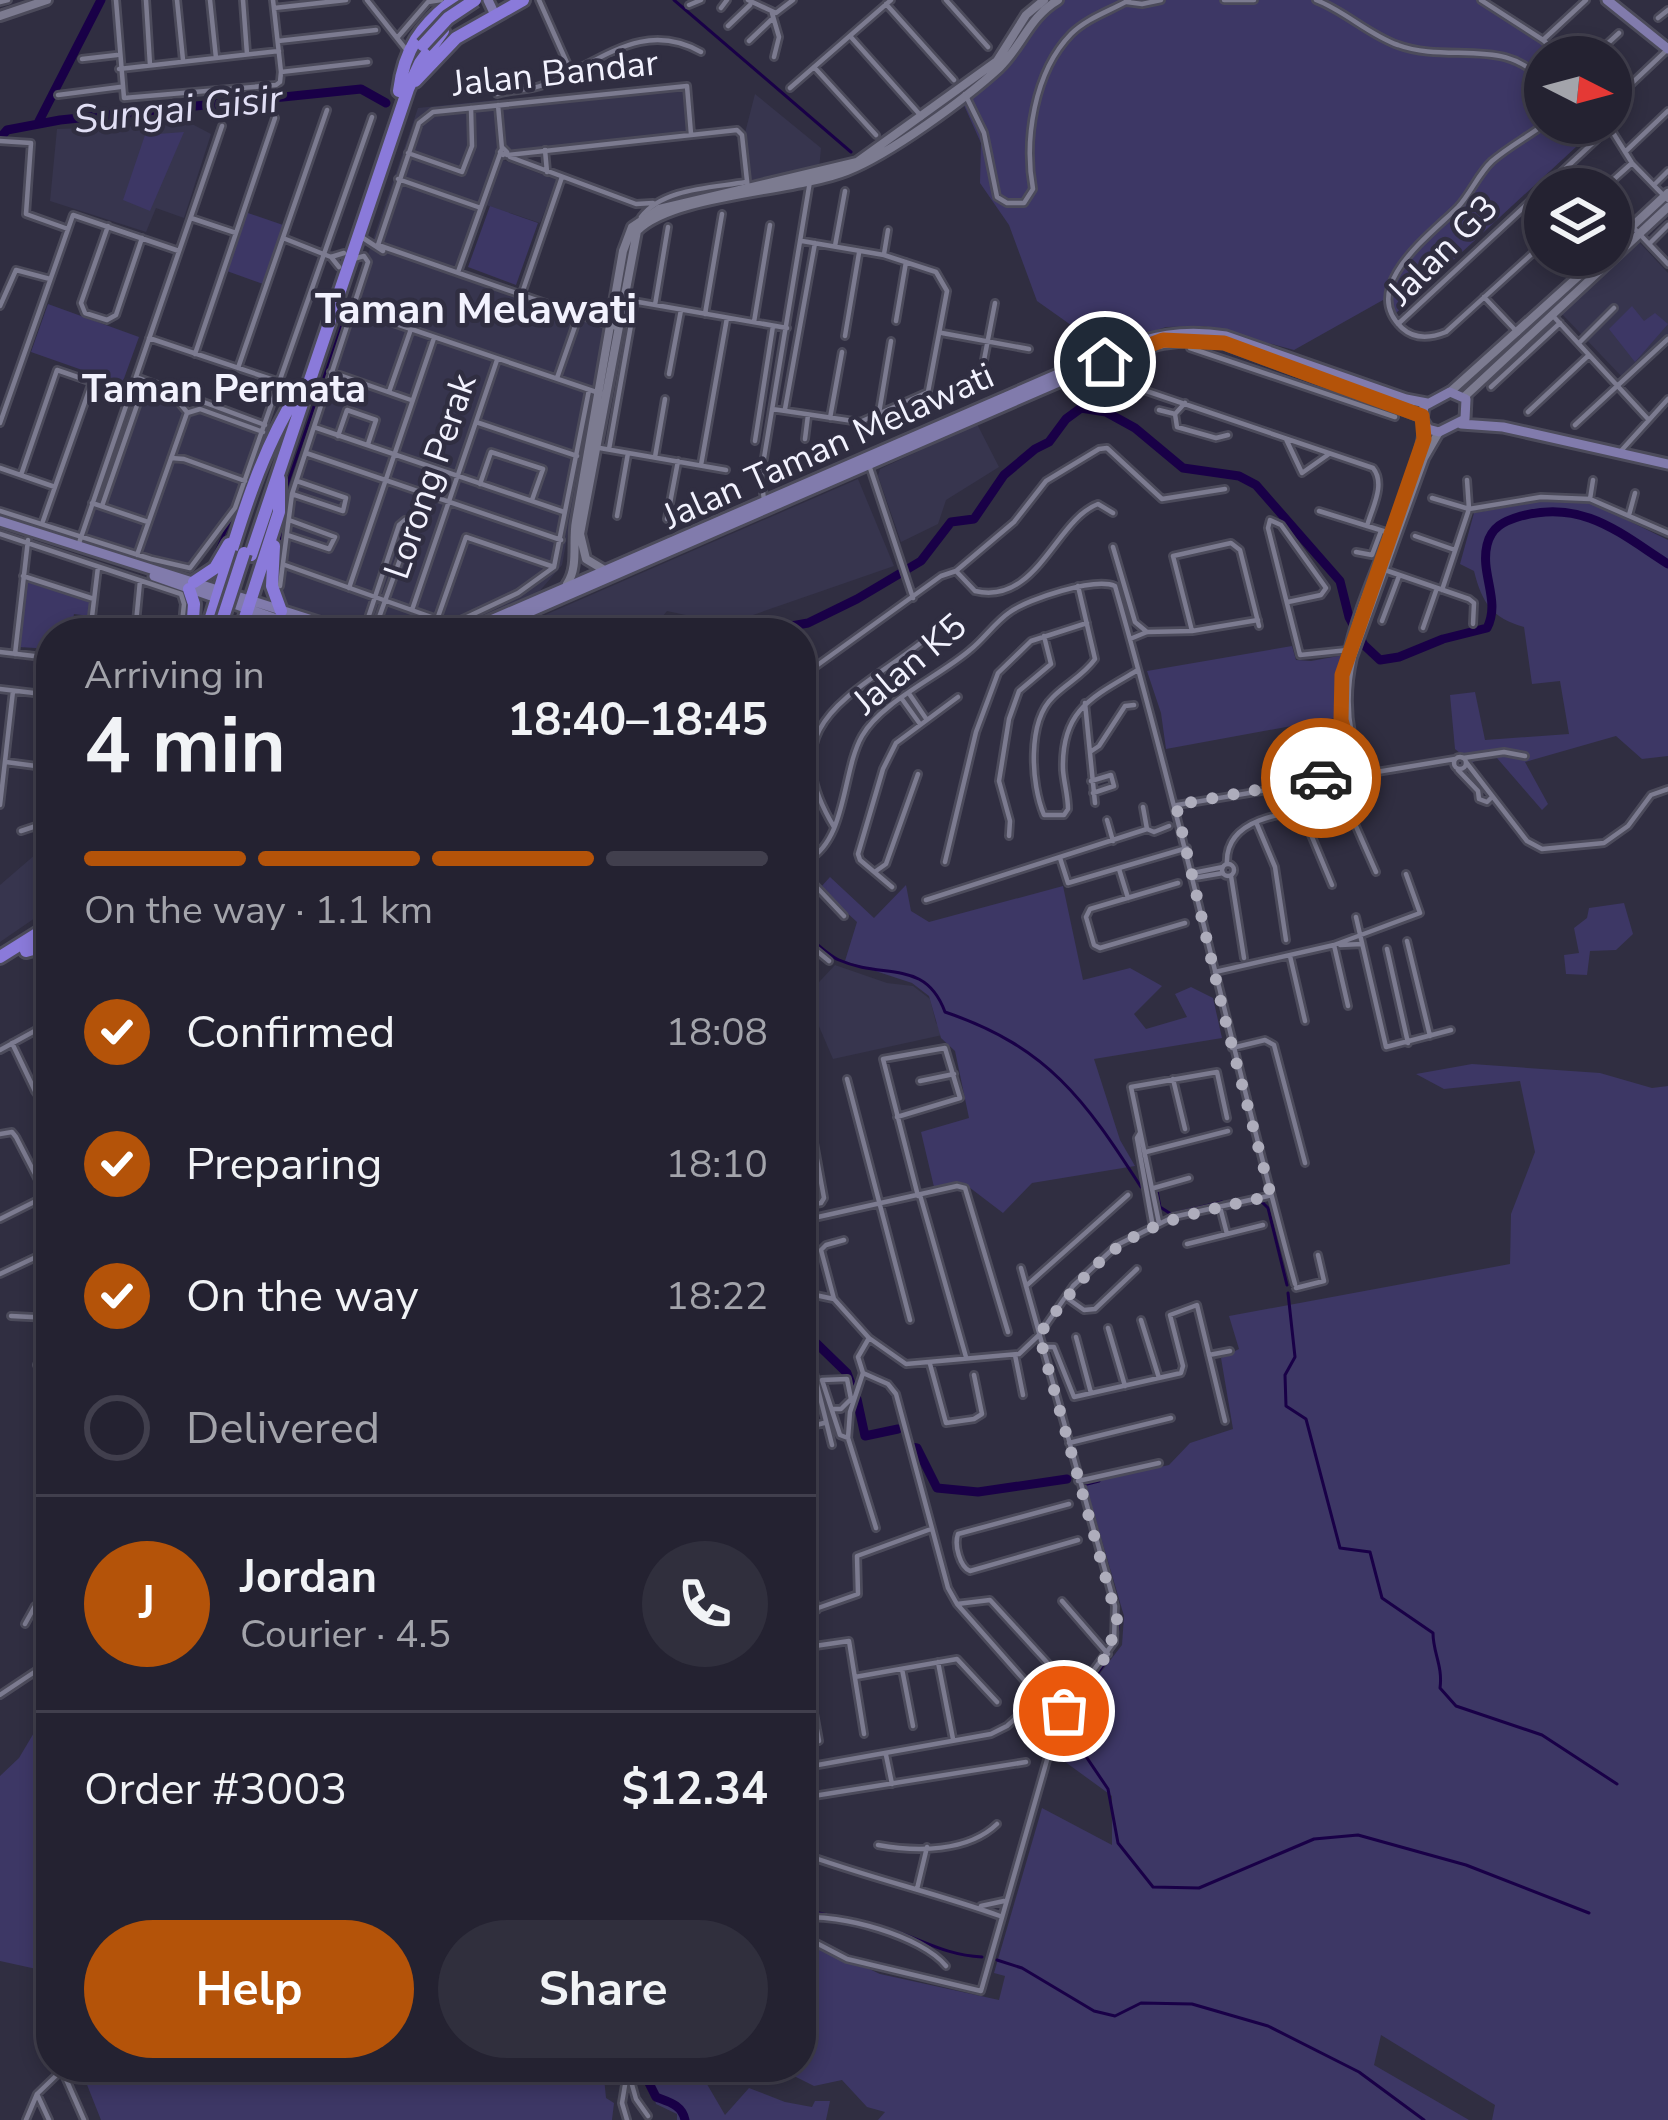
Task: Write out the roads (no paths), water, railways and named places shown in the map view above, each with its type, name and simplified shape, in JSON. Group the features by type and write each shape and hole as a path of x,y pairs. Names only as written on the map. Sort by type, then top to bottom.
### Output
{"highway":[{"path":"404,90 403,61 408,52 431,20 454,0"},
{"path":"226,618 337,258 422,45 474,0 478,18 473,26"},
{"path":"248,554 279,473 337,258 360,228 404,90 444,30 495,5 523,0"},
{"path":"404,90 495,5"},
{"path":"211,618 282,418 297,394"},
{"path":"279,473 281,531 272,586 279,618"},
{"path":"193,618 189,589 214,568 242,524"},
{"path":"244,618 260,571 281,531"},
{"path":"229,561 231,576 241,582 253,580 260,571"},
{"path":"0,957 36,934"},
{"path":"0,967 36,944"},
{"path":"26,951 36,948"}],"main road":[{"path":"1612,1 1668,46"},
{"name":"Jalan Taman Melawati","path":"520,618 867,461 1163,340 1224,343 1427,403"},
{"name":"Jalan Taman Melawati","path":"1313,370 1423,421"},
{"path":"1503,427 1481,418 1450,392 1427,403 1423,421 1439,432 1461,424 1503,427 1668,464"},
{"path":"1461,424 1466,401"},
{"name":"Jalan Taman Melawati","path":"513,618 525,606 764,500 867,461"},
{"path":"0,521 135,560 189,589 285,618"},
{"path":"281,616 290,618"}],"street":[{"path":"0,16 47,0"},
{"path":"116,0 118,69 124,98 276,85 281,72 274,4 346,0"},
{"path":"146,0 150,65"},
{"path":"177,0 183,61"},
{"path":"210,0 216,58"},
{"path":"243,0 247,54"},
{"path":"368,0 408,52"},
{"path":"397,38 427,1 441,0"},
{"path":"539,0 572,72"},
{"path":"689,5 701,0"},
{"path":"721,8 727,0"},
{"path":"749,41 793,0"},
{"path":"946,0 988,47"},
{"path":"503,153 636,204 809,178 857,162 926,121 998,61 1026,15 1044,0"},
{"path":"963,92 1003,65 1033,19 1058,0"},
{"path":"963,92 984,133 997,197 1007,203 1024,203 1033,189 1027,156 1031,126 1054,57 1074,32 1128,1 1161,0"},
{"path":"1224,0 1254,0"},
{"path":"1316,0 1398,45 1448,54 1504,55 1524,64"},
{"path":"1547,36 1586,0"},
{"path":"728,26 750,2 772,16 779,37 775,57"},
{"path":"790,88 888,2 955,80"},
{"path":"1487,2 1537,36"},
{"path":"1658,19 1668,10"},
{"path":"278,41 376,30"},
{"path":"850,36 926,121"},
{"path":"497,94 538,87 638,40 701,52"},
{"path":"1632,82 1668,46"},
{"path":"118,69 279,51"},
{"path":"82,59 117,56"},
{"path":"281,72 368,62"},
{"path":"814,67 876,136"},
{"name":"Jalan Bandar","path":"377,243 424,116 687,86 692,134"},
{"path":"58,95 120,87"},
{"path":"457,274 503,153 498,105"},
{"path":"408,153 462,172 472,146 471,108"},
{"path":"238,368 327,110"},
{"path":"1625,152 1668,111"},
{"path":"187,413 135,560 190,568 235,508 280,382 337,258 372,117"},
{"path":"195,353 275,118"},
{"path":"0,511 43,523 79,542 222,126"},
{"path":"503,153 741,133 748,188"},
{"path":"1398,323 1388,298 1400,268 1463,202 1490,163 1524,139"},
{"path":"0,141 31,143 26,214 68,229"},
{"name":"Jalan G3","path":"1484,297 1446,332 1421,337 1398,323 1588,144"},
{"path":"1450,392 1548,311 1667,199 1620,144"},
{"path":"545,150 548,172"},
{"path":"1626,168 1632,163"},
{"path":"1654,185 1668,171"},
{"path":"520,296 562,177"},
{"path":"764,500 760,476 809,178"},
{"path":"398,179 480,208"},
{"path":"618,299 633,238 642,226 669,212 748,188"},
{"path":"835,246 845,190"},
{"path":"638,221 700,194"},
{"path":"465,618 514,596 554,567 581,437 613,327 627,235 653,202"},
{"path":"636,204 638,221"},
{"path":"705,314 722,214"},
{"path":"0,423 73,215 179,250"},
{"path":"191,218 236,233"},
{"path":"754,322 770,225"},
{"path":"1649,244 1668,225"},
{"path":"108,226 82,310 112,319 142,238"},
{"path":"655,305 668,227"},
{"path":"360,228 368,244 613,327"},
{"path":"884,255 888,230"},
{"path":"1636,230 1668,264"},
{"path":"1632,233 1636,230"},
{"path":"280,586 285,565 281,531 289,520 296,480 368,260 337,258 283,238"},
{"path":"772,409 860,422 879,414 928,392 942,333 946,284 927,266 802,241"},
{"path":"368,244 377,243 406,257"},
{"path":"785,411 814,243"},
{"path":"844,335 860,250"},
{"path":"1518,333 1484,297 1524,261"},
{"path":"896,322 905,262"},
{"path":"0,306 16,270 50,279"},
{"path":"1466,401 1582,276"},
{"path":"618,299 787,328"},
{"path":"609,449 635,302"},
{"path":"979,386 995,303"},
{"path":"1578,343 1614,308"},
{"path":"352,309 597,392"},
{"path":"669,374 681,310"},
{"path":"1548,311 1648,418"},
{"path":"556,378 578,315"},
{"path":"700,465 727,318"},
{"path":"1491,387 1560,323"},
{"path":"755,441 773,326"},
{"path":"389,392 411,329"},
{"path":"942,333 1029,349"},
{"path":"149,338 280,382"},
{"path":"349,588 435,338"},
{"path":"1575,425 1668,339"},
{"path":"879,414 891,341"},
{"path":"1190,348 1395,417"},
{"path":"830,418 842,352"},
{"path":"1528,412 1589,355"},
{"name":"Lorong Perak","path":"412,610 497,358"},
{"path":"21,475 57,370 92,382 43,523"},
{"path":"1308,391 1313,370"},
{"path":"331,372 412,400"},
{"path":"1114,380 1373,468 1379,488 1367,526"},
{"path":"135,381 178,401 187,413"},
{"path":"135,381 264,429"},
{"path":"102,506 143,388"},
{"path":"556,594 573,574 597,392"},
{"path":"597,392 580,542 589,563 607,572"},
{"path":"655,457 665,399"},
{"path":"1620,452 1668,400"},
{"path":"1175,414 1185,403"},
{"path":"187,413 200,409 264,429"},
{"path":"338,436 347,410 376,420 368,446"},
{"path":"1159,410 1175,414"},
{"path":"1175,414 1177,427 1216,439 1228,436"},
{"path":"805,440 808,415"},
{"path":"1395,535 1424,439 1423,421"},
{"path":"476,422 578,456"},
{"path":"314,428 566,513"},
{"path":"581,437 592,428"},
{"path":"1359,772 1346,692 1357,635 1424,458 1439,432"},
{"path":"1286,439 1299,472 1306,473 1330,454"},
{"path":"592,446 726,470"},
{"path":"174,447 184,459"},
{"path":"816,666 941,576 956,571 1014,522 1046,481 1102,448 1162,499 1225,489"},
{"path":"305,452 561,540"},
{"path":"480,484 491,452 543,469 531,501"},
{"path":"617,517 628,453"},
{"path":"170,458 245,482"},
{"path":"667,519 677,461"},
{"path":"867,461 913,598"},
{"path":"0,468 55,487"},
{"path":"292,494 341,511 347,499 296,480"},
{"path":"1423,628 1469,509 1467,480"},
{"path":"1590,499 1594,480"},
{"path":"1628,515 1635,494"},
{"path":"1432,498 1469,509 1541,497 1590,499 1668,534"},
{"path":"92,503 148,522"},
{"path":"956,571 975,591 1003,590 1054,551 1089,507 1098,504 1113,513"},
{"path":"1319,511 1395,535"},
{"path":"281,531 329,549 335,537 289,520"},
{"path":"372,618 374,597 399,525 405,520 411,529 377,618"},
{"path":"1288,602 1321,596 1326,588 1281,525 1270,520 1268,528 1300,655 1348,650"},
{"path":"15,654 29,529"},
{"path":"1355,552 1372,554 1381,530"},
{"path":"0,534 140,581 189,589 184,618"},
{"path":"1415,536 1455,550"},
{"path":"437,618 466,537 554,567"},
{"path":"1192,631 1173,556 1236,544 1258,623 1192,631 1148,632 1130,639 1194,875 1232,1048 1295,1286 1324,1281 1318,1255"},
{"path":"1113,547 1135,622 1148,632"},
{"path":"285,565 434,618"},
{"path":"92,618 98,566"},
{"path":"1383,569 1474,603 1473,624"},
{"path":"1382,621 1399,574"},
{"path":"23,576 94,599"},
{"path":"136,618 140,581"},
{"name":"Jalan K5","path":"816,855 834,827 863,732 880,713 970,651 1012,610 1078,586 1108,582 1114,586 1130,639"},
{"path":"1078,586 1094,663 1049,700 1037,731 1035,758 1044,815 1058,817 1068,809 1063,771 1072,717 1102,688 1138,670"},
{"path":"514,596 525,606"},
{"path":"504,600 506,618"},
{"path":"945,862 976,732 998,673 1030,641 1087,623"},
{"path":"1357,635 1342,675 1341,720 1359,772"},
{"path":"1009,836 1010,821 999,782 1009,719 1019,691 1051,664 1044,636"},
{"path":"816,731 826,715 922,642"},
{"path":"0,652 36,656"},
{"path":"0,689 36,693"},
{"path":"0,806 4,736 13,691"},
{"path":"910,694 924,722"},
{"path":"892,887 860,860 858,847 883,769 896,743 958,697"},
{"path":"902,699 924,722"},
{"path":"1085,703 1095,802"},
{"path":"1090,752 1125,706 1134,705"},
{"path":"1176,805 1359,772 1504,752 1525,756"},
{"path":"1461,760 1458,770 1535,847 1595,846 1622,832 1651,795 1668,789"},
{"path":"1461,760 1483,794"},
{"path":"6,762 36,765"},
{"path":"872,871 886,864 918,774"},
{"path":"1091,781 1111,775 1114,786 1093,793"},
{"path":"816,784 834,827"},
{"path":"1244,958 1226,870 1232,839 1256,822 1347,806 1376,872"},
{"path":"1143,807 1147,829"},
{"path":"1302,813 1332,885"},
{"path":"1106,820 1113,841"},
{"path":"1256,822 1275,867 1286,940"},
{"path":"21,831 36,826"},
{"path":"926,900 1169,826"},
{"path":"1060,859 1068,884 1187,848"},
{"path":"1119,869 1128,898"},
{"path":"1194,875 1226,870"},
{"path":"1215,972 1334,945 1420,913 1406,874"},
{"path":"1178,884 1090,909 1086,917 1094,945 1100,948 1185,923"},
{"path":"816,886 844,916"},
{"path":"1356,917 1385,1046 1451,1030"},
{"path":"1407,941 1430,1036"},
{"path":"1334,945 1362,944"},
{"path":"1334,945 1348,1006"},
{"path":"1387,949 1408,1042"},
{"path":"816,950 829,961"},
{"path":"1290,956 1305,1021"},
{"path":"0,1050 36,1030"},
{"path":"1232,1048 1272,1042 1305,1163"},
{"path":"12,1043 35,1091"},
{"path":"897,1117 957,1100 960,1095 948,1052 940,1046 884,1058 897,1117 966,1358"},
{"path":"1156,1225 1154,1188 1131,1087 1216,1072 1228,1118"},
{"path":"920,1082 954,1074"},
{"path":"1173,1078 1185,1129"},
{"path":"847,1079 910,1320"},
{"path":"1146,1153 1228,1131"},
{"path":"0,1134 12,1132 36,1177"},
{"path":"1140,1133 1137,1138 1156,1225"},
{"path":"816,1156 824,1201 816,1203"},
{"path":"1154,1188 1190,1178"},
{"path":"816,1217 957,1186 967,1191 1008,1331"},
{"path":"1026,1286 1128,1195"},
{"path":"844,1240 821,1250 834,1299 869,1337 906,1364 930,1364 1015,1355 1039,1335 1066,1297 1111,1249 1156,1225 1271,1196"},
{"path":"0,1218 36,1201"},
{"path":"1220,1207 1226,1234"},
{"path":"1186,1244 1263,1226"},
{"path":"0,1274 36,1257"},
{"path":"816,1937 847,1959 981,1991 1059,1720 1108,1654 1117,1632 1115,1606 1021,1268"},
{"path":"1066,1297 1092,1310 1137,1269"},
{"path":"816,1295 834,1299"},
{"path":"1042,1347 1054,1347 1072,1396 1181,1373 1184,1368 1171,1312 1196,1305 1225,1420"},
{"path":"11,1316 36,1317"},
{"path":"1142,1320 1159,1378"},
{"path":"1108,1328 1125,1386"},
{"path":"869,1337 858,1357 863,1373 850,1412 848,1438 876,1528"},
{"path":"1076,1337 1091,1394"},
{"path":"1209,1355 1230,1351"},
{"path":"1015,1355 1023,1395"},
{"path":"930,1364 946,1423 982,1414 974,1375"},
{"path":"816,1766 999,1731 1038,1700 1035,1690 957,1604 940,1563 896,1394 888,1384 863,1373"},
{"path":"833,1409 841,1409 851,1399 843,1377 822,1380 840,1435 848,1438"},
{"path":"816,1383 832,1445"},
{"path":"1069,1443 1172,1418"},
{"path":"816,1426 826,1423"},
{"path":"1078,1481 1159,1463"},
{"path":"1069,1504 958,1534 958,1552 965,1570 973,1571 1078,1540"},
{"path":"816,1607 858,1594 857,1556 931,1529"},
{"path":"938,1554 958,1552"},
{"path":"940,1563 958,1552"},
{"path":"957,1604 990,1600 1064,1681"},
{"path":"1062,1601 1108,1654"},
{"path":"25,1624 36,1605"},
{"path":"816,1646 849,1641 864,1734"},
{"path":"855,1677 960,1661 997,1702"},
{"path":"938,1662 953,1741"},
{"path":"902,1669 913,1726"},
{"path":"0,1695 36,1671"},
{"path":"816,1726 819,1741"},
{"path":"886,1754 892,1784"},
{"path":"816,1796 1026,1762"},
{"path":"878,1845 927,1847 981,1839 997,1824"},
{"path":"917,1891 927,1847"},
{"path":"816,1858 1000,1916"},
{"path":"980,1906 1004,1901"},
{"path":"816,1917 905,1939 946,1966"},
{"path":"26,2120 38,2094 50,2082"},
{"path":"67,2082 84,2120"},
{"path":"626,2082 622,2103 627,2120"},
{"path":"632,2082 649,2116"},
{"path":"38,2094 49,2120"}],"waterway":[{"path":"38,123 101,0"},
{"path":"674,0 851,152"},
{"name":"Sungai Gisir","path":"0,138 7,130 60,120 361,89 386,103"},
{"path":"285,503 286,488 349,305"},
{"path":"816,619 921,561 951,522 974,519 1004,475 1049,442 1081,408 1106,412 1135,428 1183,468 1239,476 1256,485 1340,581 1349,617 1364,645 1380,660 1487,628 1492,608 1487,545 1495,529 1515,518 1543,512 1582,516 1668,564"},
{"path":"209,567 243,492"},
{"path":"279,563 283,519"},
{"path":"302,612 324,618"},
{"path":"816,944 856,966 915,977 937,995 945,1012 981,1026 1038,1060 1082,1103 1141,1187"},
{"path":"1157,1191 1160,1207 1171,1214 1222,1202"},
{"path":"1224,1209 1261,1201 1268,1208 1287,1285"},
{"path":"1288,1293 1295,1357 1285,1375 1286,1406 1306,1419 1340,1548 1370,1552 1382,1598 1433,1633 1440,1688 1456,1706 1542,1735 1617,1784"},
{"path":"816,1343 847,1373 853,1389"},
{"path":"857,1399 865,1436 898,1429"},
{"path":"911,1447 917,1448 937,1488 978,1492 1067,1479"},
{"path":"1084,1488 1099,1481"},
{"path":"1103,1555 1117,1603 1118,1630 1107,1659 1064,1724 1108,1789 1118,1843 1153,1887 1199,1888 1314,1839 1358,1835 1466,1865 1589,1913"},
{"path":"816,1912 837,1917"},
{"path":"882,1927 982,1957"},
{"path":"997,1960 1022,1968 1094,2011 1115,2016 1141,2003 1192,2004 1268,2026 1359,2072 1424,2120"},
{"path":"648,2082 656,2097 678,2107 685,2120"}],"district":[{"name":"Taman Melawati","path":"476,308"},
{"name":"Taman Permata","path":"224,388"}]}
